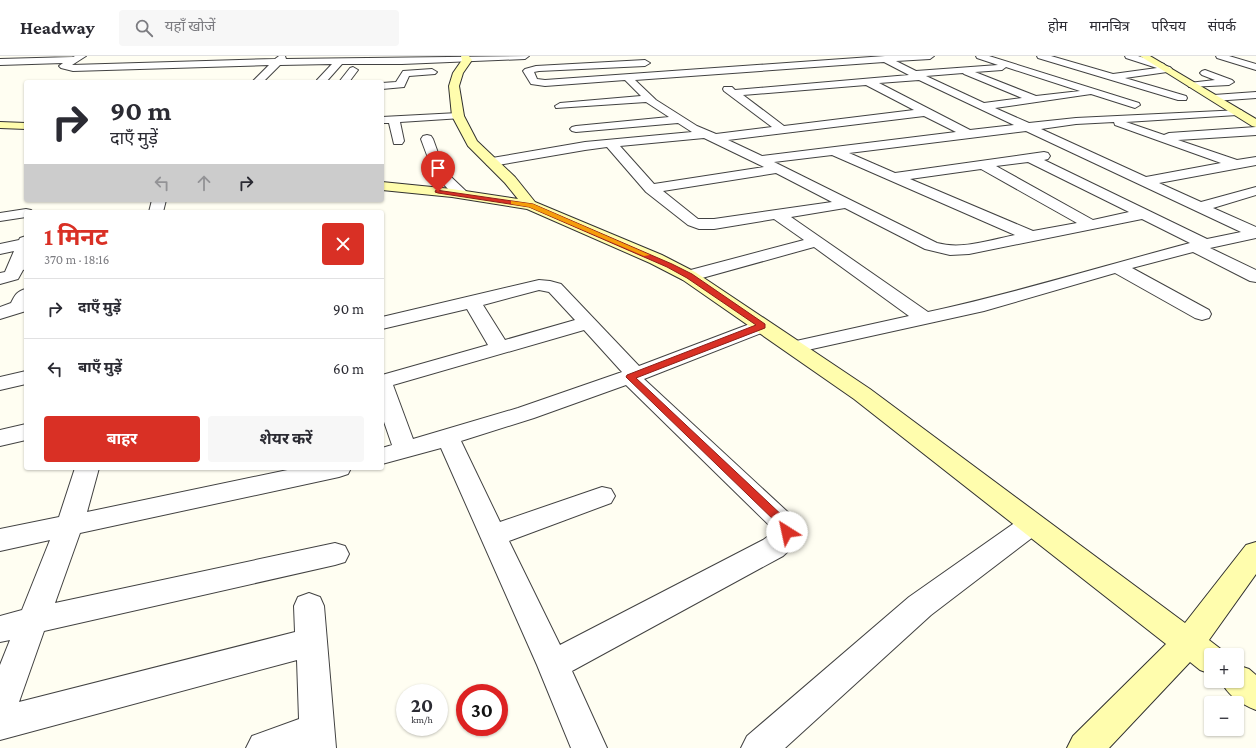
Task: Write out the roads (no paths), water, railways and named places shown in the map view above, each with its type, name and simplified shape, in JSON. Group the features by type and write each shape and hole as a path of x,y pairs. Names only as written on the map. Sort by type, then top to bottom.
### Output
{"street":[{"path":"10,61 36,56"},
{"path":"104,67 123,56"},
{"path":"148,66 162,56"},
{"path":"219,64 229,56"},
{"path":"75,57 64,66 73,68 219,64 281,59 325,58 338,61 361,59 428,60 466,57 525,56"},
{"path":"657,75 642,59 539,68 528,71 534,82 545,83 705,72 881,58 930,56"},
{"path":"980,56 1136,105"},
{"path":"1041,56 1182,98"},
{"path":"1129,56 1164,68"},
{"path":"1144,56 1256,124"},
{"path":"1220,56 1256,67"},
{"path":"10,61 58,60 75,57"},
{"path":"392,74 452,71 466,57"},
{"path":"881,58 1256,233"},
{"path":"259,80 281,59"},
{"path":"421,72 428,60"},
{"path":"322,80 338,61"},
{"path":"111,77 128,66"},
{"path":"732,92 868,82 962,70 1013,66"},
{"path":"1110,77 1164,68"},
{"path":"962,70 1035,99"},
{"path":"452,71 458,116 472,143 510,180 530,205"},
{"path":"705,72 781,130"},
{"path":"1193,85 1228,82 1205,72"},
{"path":"384,86 400,85 406,73"},
{"path":"348,76 363,75"},
{"path":"627,77 649,99 678,120 931,246 947,250 969,249 1144,214"},
{"path":"868,82 968,134"},
{"path":"545,83 576,129 585,146"},
{"path":"982,106 1094,92"},
{"path":"1214,98 1256,95"},
{"path":"560,106 649,99"},
{"path":"492,162 610,143 781,130 926,112"},
{"path":"760,160 1027,126 1109,119 1237,112"},
{"path":"384,120 458,116"},
{"path":"1109,119 1235,164"},
{"path":"394,120 398,142"},
{"path":"576,129 678,120"},
{"path":"0,125 24,126"},
{"path":"1162,138 1256,131"},
{"path":"427,140 436,164 444,177 462,194"},
{"path":"610,143 651,189 693,222 699,224 714,224 845,204"},
{"path":"832,151 1033,237"},
{"path":"893,177 1080,151"},
{"path":"1030,158 1144,214 1256,278"},
{"path":"1144,181 1256,161"},
{"path":"984,165 1092,225"},
{"path":"651,189 779,169"},
{"path":"384,186 462,194 530,205 670,265 689,276 862,394 1200,652"},
{"path":"1200,207 1256,191"},
{"path":"0,217 24,213"},
{"path":"778,215 817,241 924,318"},
{"path":"794,347 1034,292 1117,267 1200,245 1256,233"},
{"path":"689,276 817,241"},
{"path":"0,249 24,243"},
{"path":"0,279 12,275 21,265 24,248"},
{"path":"1117,267 1202,314"},
{"path":"384,322 539,285 555,288 633,376 782,522 787,532 784,539 773,548 553,665"},
{"path":"0,313 19,307 22,297 24,296"},
{"path":"472,302 500,348"},
{"path":"384,382 587,323"},
{"path":"384,455 448,438 633,376 762,326"},
{"path":"0,384 24,378"},
{"path":"384,389 405,450"},
{"path":"0,438 24,432"},
{"path":"448,438 553,665 589,748"},
{"path":"0,707 69,526 87,470"},
{"path":"0,540 330,470"},
{"path":"493,536 602,496"},
{"path":"769,745 920,606 1032,524"},
{"path":"1085,748 1200,652 1256,553"},
{"path":"0,629 34,620 335,554"},
{"path":"264,748 317,739 309,606"},
{"path":"0,723 311,642"},
{"path":"1244,685 1256,694"}]}
